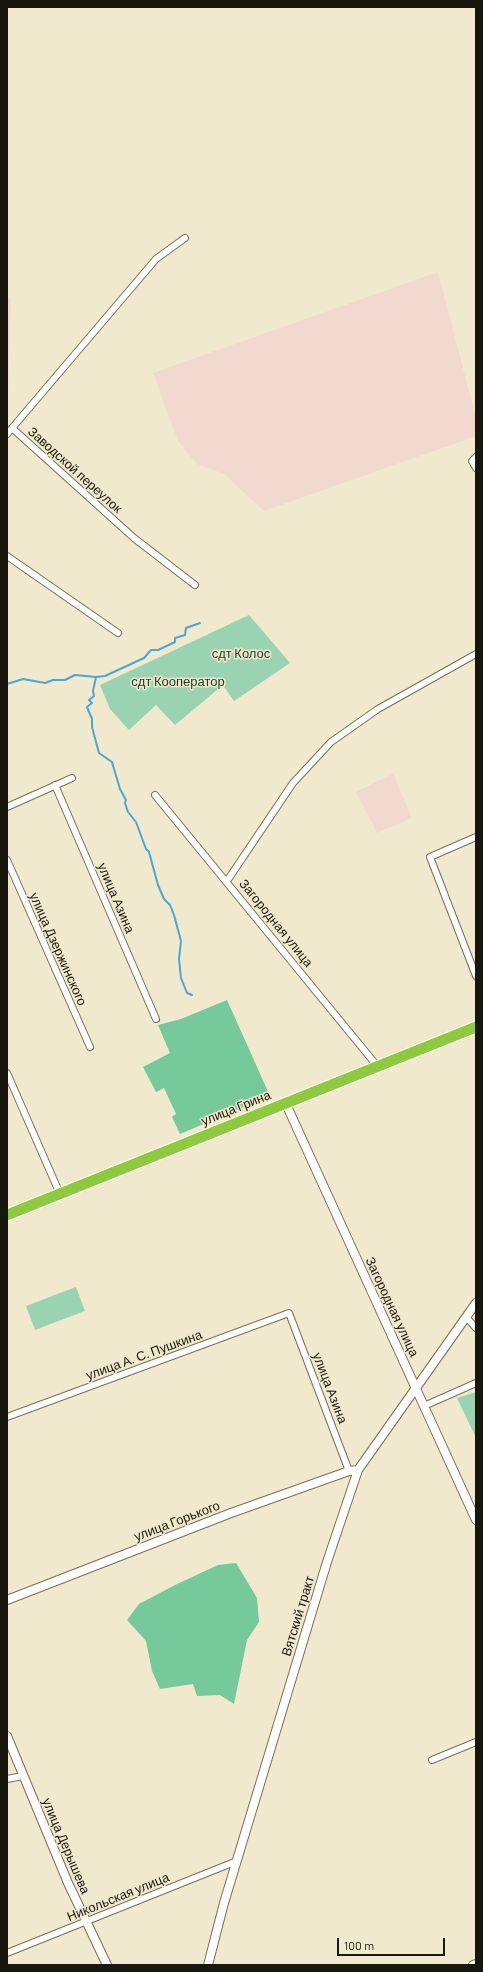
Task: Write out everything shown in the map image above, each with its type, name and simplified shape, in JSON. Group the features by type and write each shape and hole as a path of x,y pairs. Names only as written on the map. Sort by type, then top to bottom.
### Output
{"highway":[{"name":"улица Грина","path":"7,1215 476,1028"}],"street":[{"name":"Заводской переулок","path":"185,238 156,259 12,428 134,538 195,585"},
{"path":"7,434 12,428"},
{"path":"474,459 476,468"},
{"path":"7,556 118,633"},
{"path":"227,881 293,783 331,742 378,709 476,654"},
{"path":"7,807 72,778"},
{"name":"улица Азина","path":"55,785 156,1018"},
{"name":"Загородная улица","path":"155,795 378,1067"},
{"path":"476,837 430,857 476,976"},
{"name":"улица Дзержинского","path":"7,860 90,1047"},
{"path":"7,1073 60,1194"},
{"name":"Загородная улица","path":"286,1104 424,1406 473,1505 476,1520"},
{"name":"Вятский тракт","path":"208,1965 237,1861 327,1562 358,1470 476,1303"},
{"name":"улица Азина","path":"289,1313 350,1471"},
{"name":"улица А. С. Пушкина","path":"7,1417 289,1313"},
{"path":"466,1317 476,1328"},
{"path":"424,1406 476,1383"},
{"name":"улица Горького","path":"7,1600 231,1513 350,1471 358,1470"},
{"name":"улица Дерышева","path":"7,1736 68,1883 107,1965"},
{"path":"432,1760 476,1742"},
{"path":"7,1779 23,1776"},
{"name":"Никольская улица","path":"7,1953 237,1861"}],"shaded area":[{"path":"438,272 476,418 476,436 264,511 224,474 197,464 178,441 153,373"},
{"path":"7,296 11,300 7,425"},
{"path":"393,774 412,818 377,833 356,792"}],"green space":[{"path":"249,615 290,663 234,701 223,685 175,725 156,705 129,730 110,709 100,685"},
{"path":"227,1000 270,1096 180,1134 172,1117 176,1114 164,1088 156,1092 143,1067 170,1053 158,1025 181,1019"},
{"path":"76,1287 85,1311 35,1330 26,1306"},
{"path":"476,1392 476,1438 457,1398"},
{"path":"236,1563 257,1598 259,1622 247,1640 234,1704 220,1695 197,1696 193,1684 160,1689 152,1671 146,1641 127,1620 139,1604 175,1585 218,1565"}],"waterway":[{"path":"7,684 23,679 45,683 53,680 65,680 75,675 96,677 105,676 144,658 151,650 158,650 175,642 175,638 185,635 186,628 200,623"},
{"path":"96,677 93,691 94,696 89,700 92,703 87,707 92,719 92,727 99,753 112,762 120,789 126,800 125,803 128,812 136,822 146,849 149,852 158,885 164,899 170,905 174,915 181,941 179,959 181,978 187,993 192,995"}],"park label":[{"name":"сдт Колос","path":"241,654"},
{"name":"сдт Кооператор","path":"178,682"}]}
